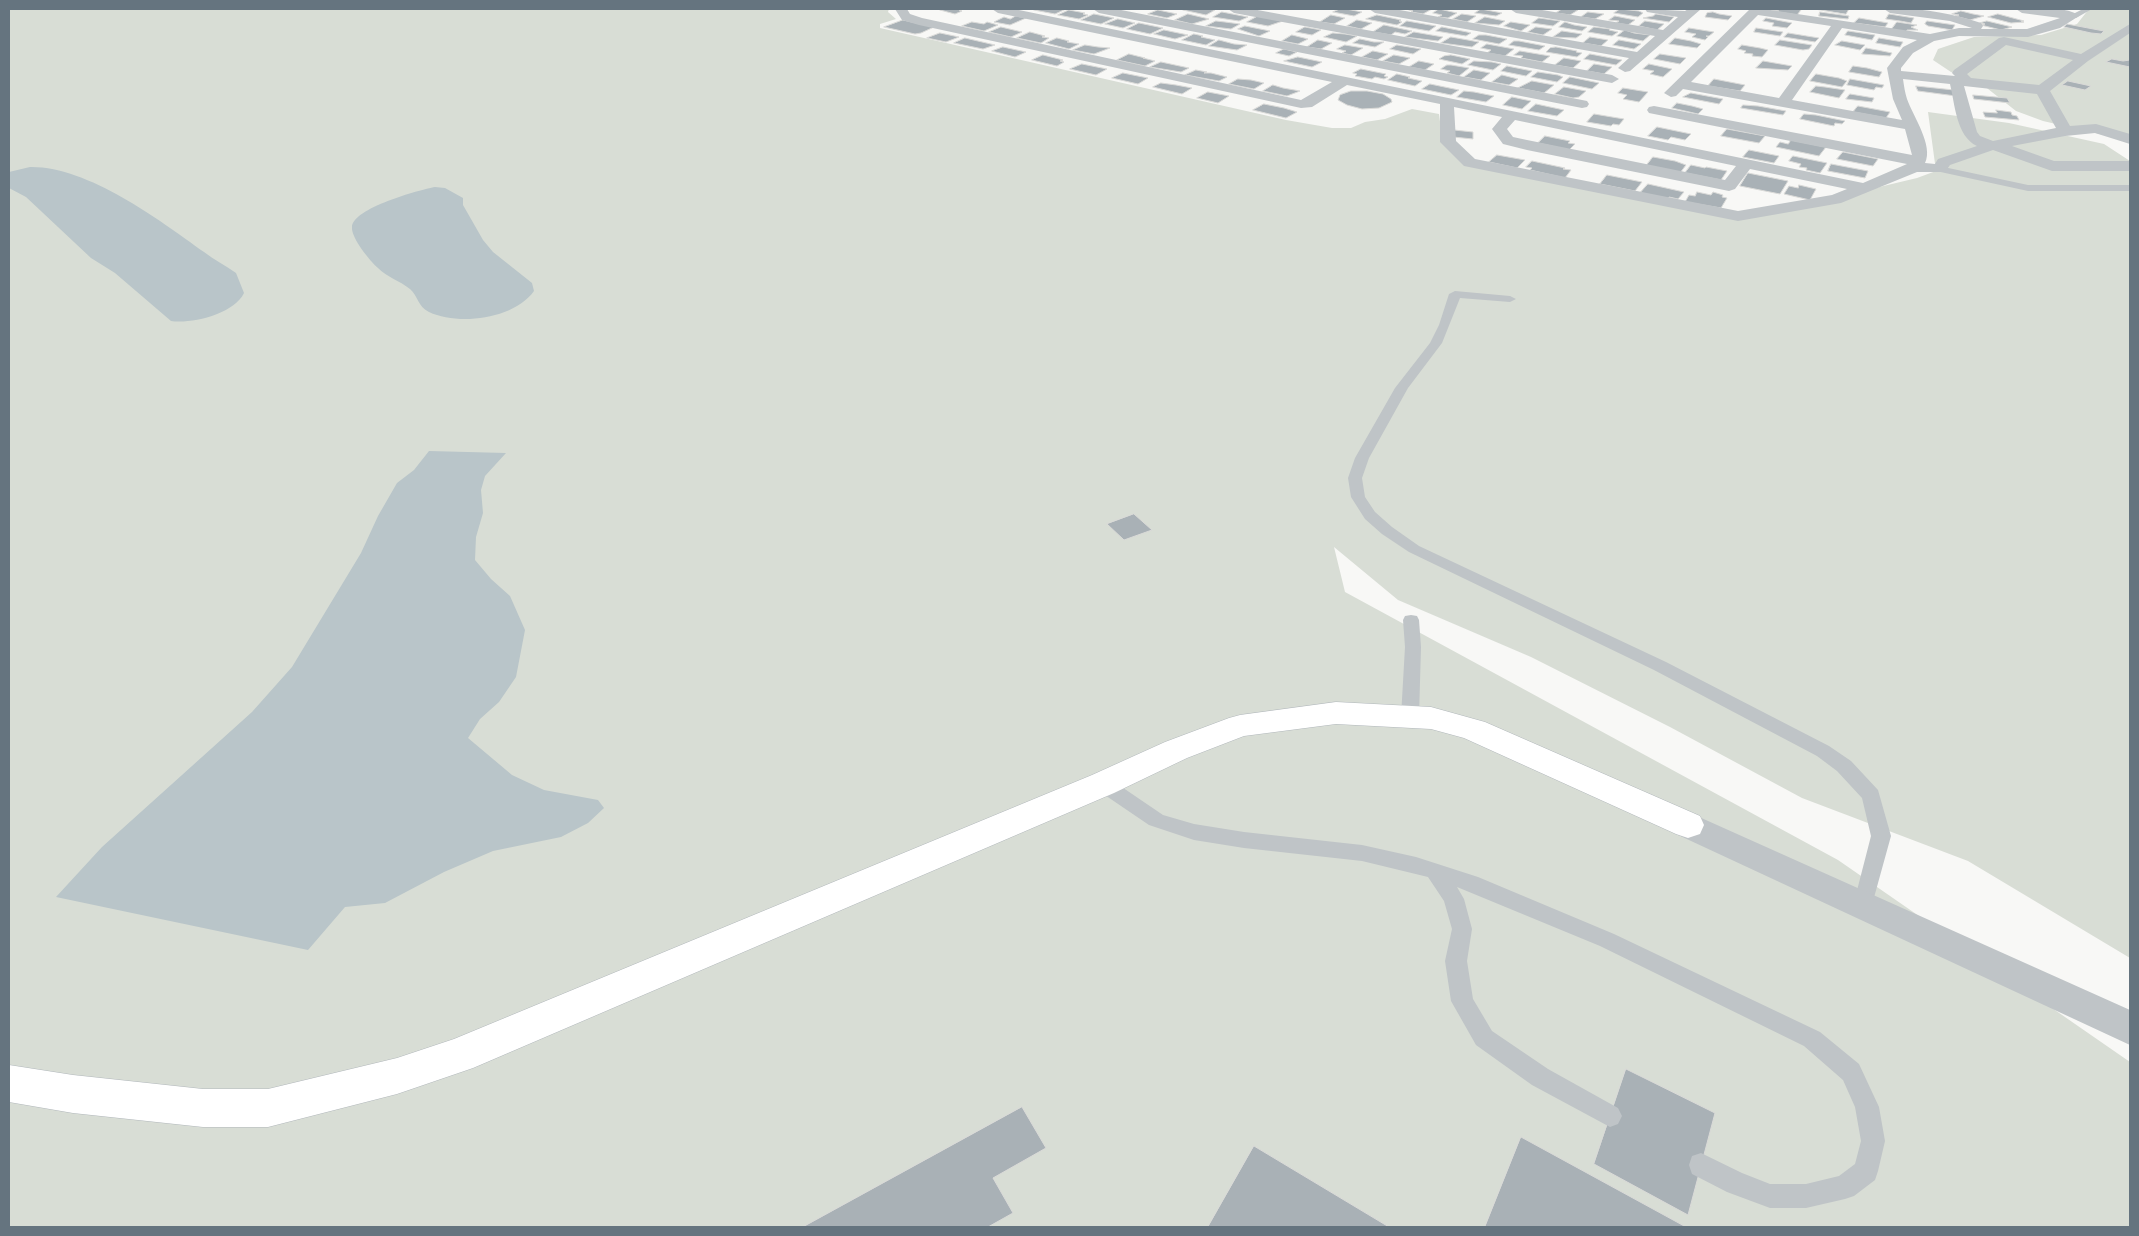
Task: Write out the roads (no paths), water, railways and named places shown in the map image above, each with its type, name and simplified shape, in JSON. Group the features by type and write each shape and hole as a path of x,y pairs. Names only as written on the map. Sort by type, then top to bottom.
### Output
{"street":[{"path":"901,9 906,17 920,21 1300,104 1307,104 1344,80"},
{"path":"998,9 1865,188"},
{"path":"1100,9 1266,41 1590,98"},
{"path":"1234,9 1612,79"},
{"path":"1375,9 1639,56"},
{"path":"1516,9 1666,34"},
{"path":"1651,9 1692,12"},
{"path":"1890,9 1952,18 1991,32"},
{"path":"2022,9 2073,16"},
{"path":"1626,138 1756,10 1930,38"},
{"path":"1558,124 1692,12"},
{"path":"1236,57 1318,13"},
{"path":"1446,101 1448,142 1470,163 1738,216 1835,199 1865,188 1916,164 1920,153 1912,126 1900,99 1894,74 1894,68 1908,50 1930,38 1960,32 2028,33 2073,16"},
{"path":"1783,102 1839,24"},
{"path":"1894,74 2042,90 2083,58 2130,28"},
{"path":"1102,60 1149,39"},
{"path":"2083,58 2004,42 1959,73 1970,133 1975,139 2052,166 2130,166"},
{"path":"1681,84 1912,126"},
{"path":"2042,90 2065,131"},
{"path":"1512,115 1499,129 1508,141 1526,145 1729,186 1746,164"},
{"path":"1647,117 1939,168 1944,162 1993,146 2065,131 2096,128 2130,139"},
{"path":"9,1084 73,1094 203,1108 268,1108 397,1076 459,1054 1103,784 1176,750 1240,726 1336,713 1431,718 1474,730 1688,825 2130,1028"}],"lane":[{"path":"2073,16 2088,9"},
{"path":"1939,168 2028,188 2130,188"},
{"path":"1510,299 1455,294 1446,323 1435,345 1402,387 1390,410 1376,429 1358,468 1355,487 1366,512 1385,530 1414,549 1660,666 1824,751 1844,766 1871,795 1881,836 1863,906"},
{"path":"1410,717 1413,647 1411,620"},
{"path":"1103,784 1156,820 1194,832 1244,840 1362,853 1435,871 1471,883 1607,940 1812,1039 1851,1072 1868,1107 1873,1141 1866,1171 1845,1187 1806,1196 1770,1196 1736,1183 1701,1165"},
{"path":"1435,871 1454,899 1462,929 1456,961 1462,1001 1484,1038 1540,1078 1610,1116"}]}
